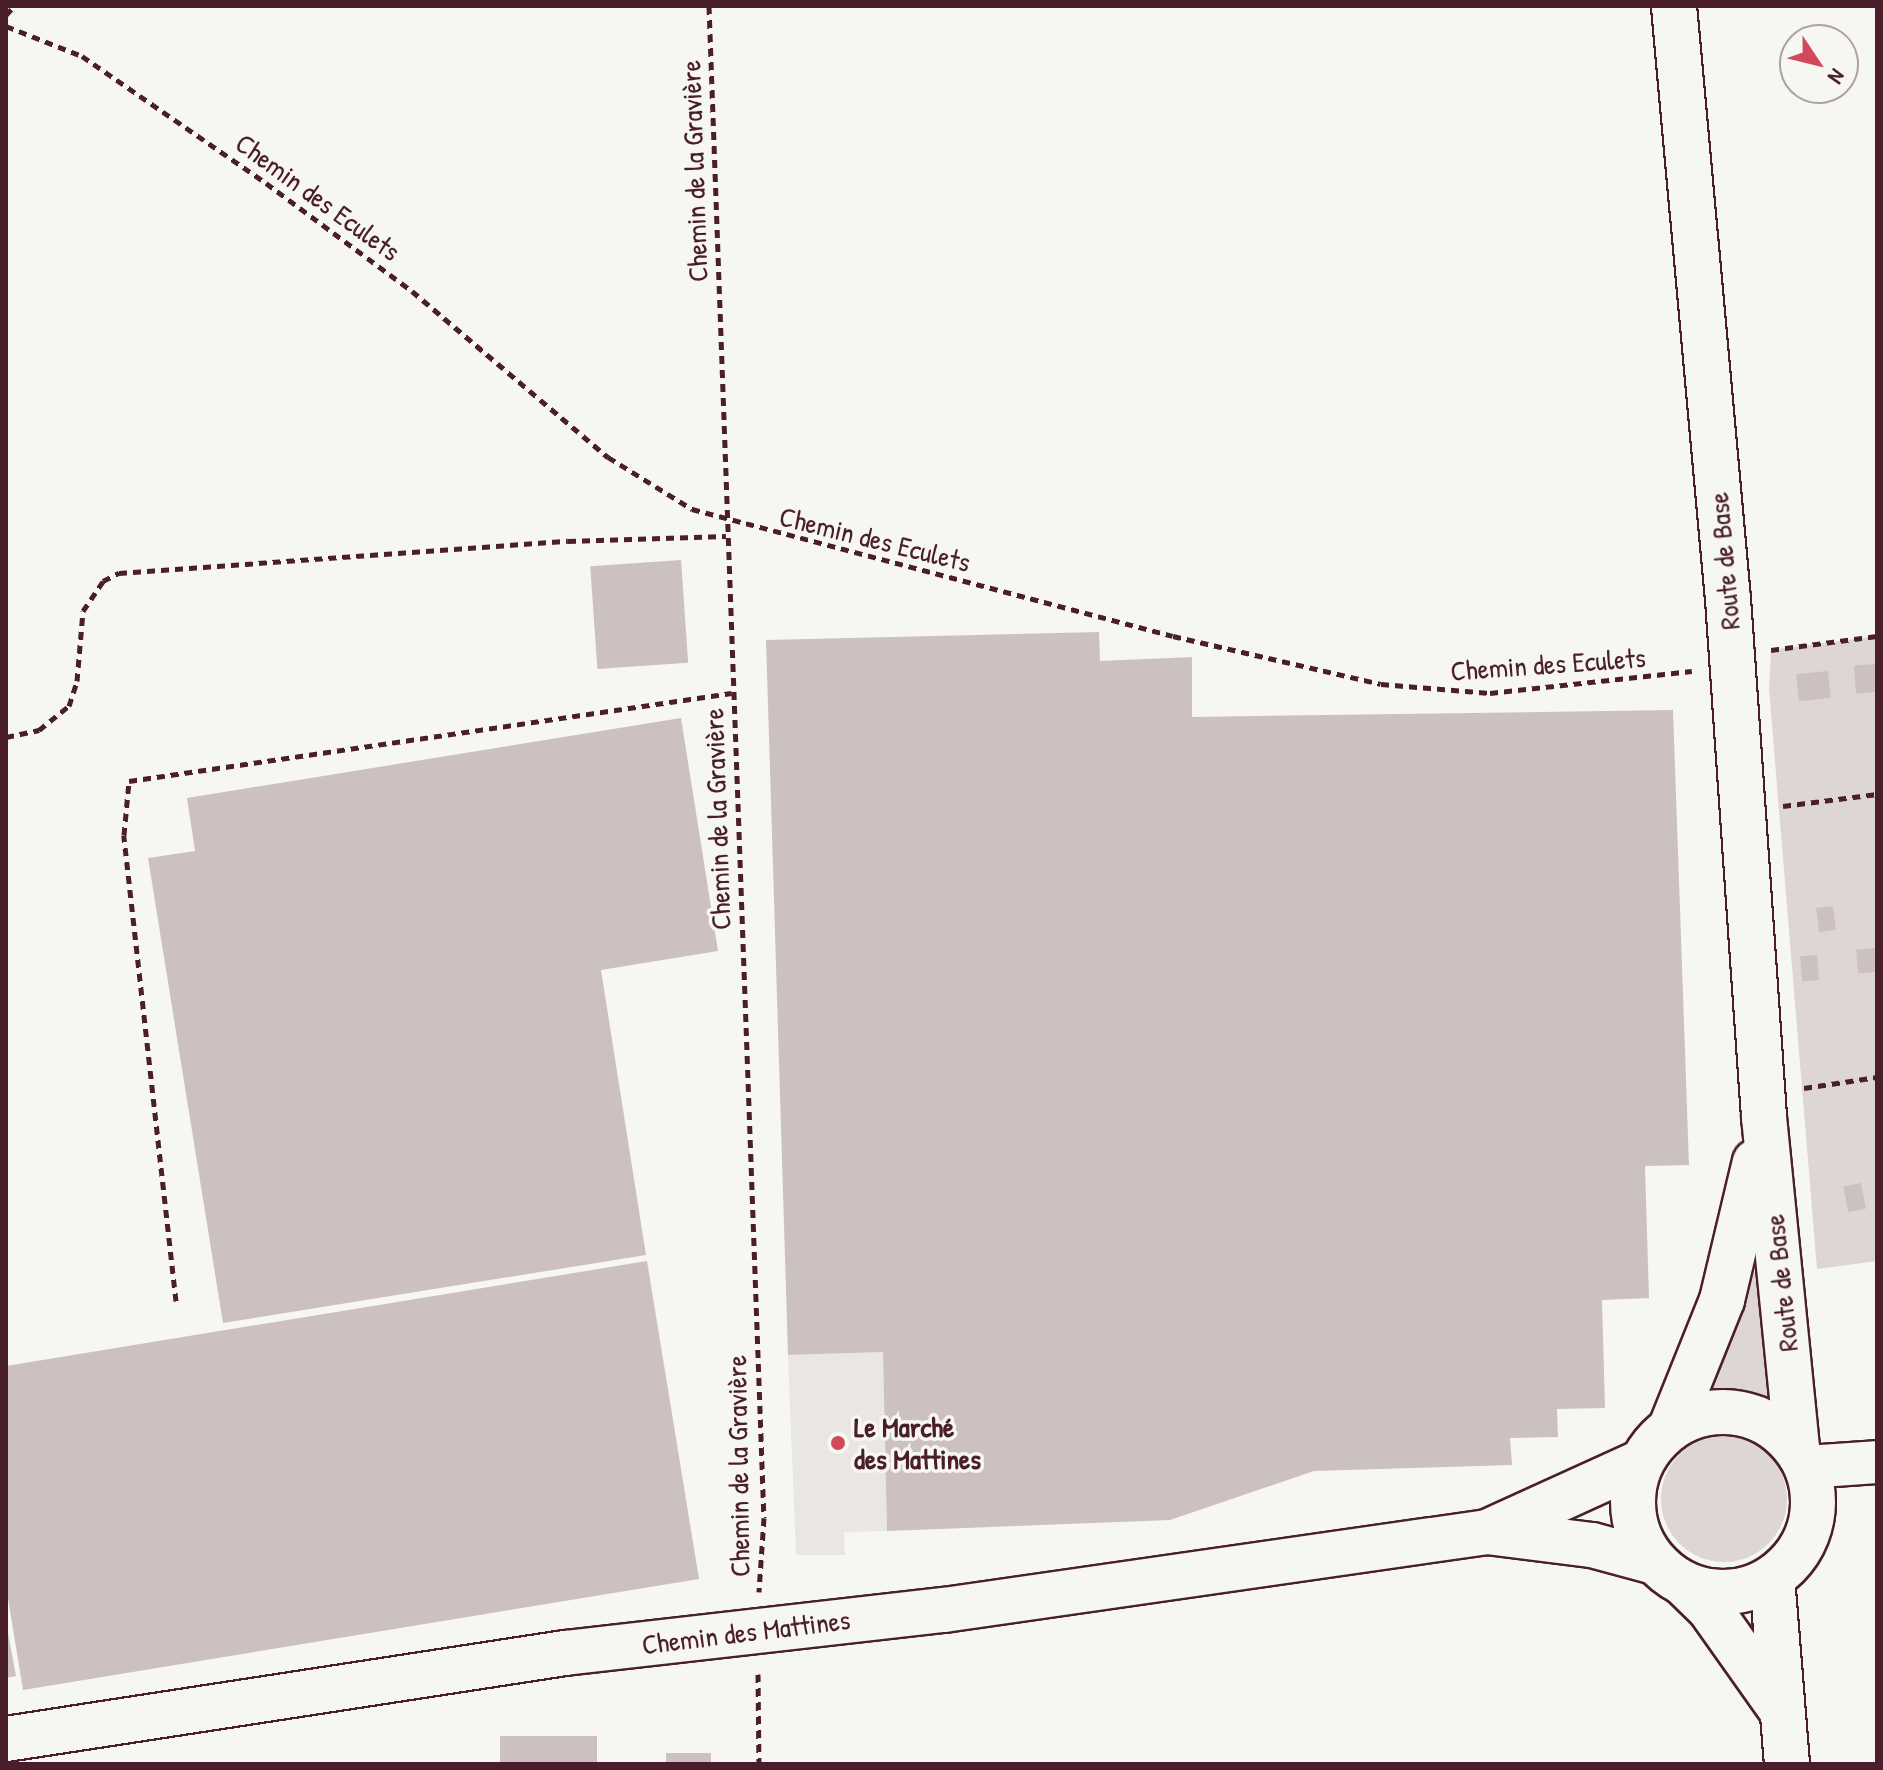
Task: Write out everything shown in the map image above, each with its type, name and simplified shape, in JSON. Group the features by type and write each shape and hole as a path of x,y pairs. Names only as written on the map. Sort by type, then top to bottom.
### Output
{"main road":[{"name":"Route de Base","path":"1674,6 1732,666 1763,1105 1801,1458"},
{"name":"Route de Base","path":"1671,1427 1722,1300 1747,1207 1763,1105"},
{"path":"1670,1573 1726,1593 1772,1578 1792,1560 1810,1525 1813,1493 1801,1458 1774,1428 1744,1414 1708,1413 1671,1427 1641,1462 1633,1517 1670,1573 1709,1608 1779,1707"},
{"name":"Chemin des Mattines","path":"1487,1532 1641,1462"},
{"name":"Chemin des Mattines","path":"6,1739 446,1669 1126,1586 1487,1532 1592,1545 1670,1573"},
{"path":"1772,1578 1779,1707 1787,1764"}],"street":[{"path":"1801,1458 1877,1462"}],"path":[{"path":"6,15 14,6"},
{"name":"Chemin de la Gravière","path":"709,6 725,521 764,1518 757,1630 759,1764"},
{"name":"Chemin des Eculets","path":"6,26 63,45 102,68 364,253 608,457 692,509 725,521 1381,684 1490,693 1732,666 1771,650 1877,636"},
{"path":"6,737 39,730 69,706 77,681 83,611 103,581 119,573 568,541 726,536"},
{"path":"176,1301 126,861 129,781 732,693"},
{"path":"1743,812 1877,794"},
{"path":"1763,1105 1877,1077"}],"shaded area":[{"path":"1877,636 1877,1261 1817,1269 1769,689 1771,650"},
{"path":"1755,1271 1763,1272 1773,1401 1706,1386"},
{"name":"Le Marché des Mattines","path":"883,1352 887,1531 844,1532 845,1555 796,1555 788,1355"},
{"path":"1724,1436 1748,1440 1769,1454 1783,1475 1787,1499 1783,1523 1769,1544 1748,1558 1724,1562 1700,1558 1679,1544 1665,1523 1661,1499 1665,1475 1679,1454 1700,1440"}],"building":[{"path":"681,560 688,663 597,669 590,566"},
{"path":"1099,632 1100,661 1192,657 1192,717 1673,710 1689,1165 1645,1166 1649,1298 1602,1300 1605,1408 1557,1409 1558,1437 1510,1438 1512,1465 1314,1471 1170,1520 887,1531 883,1352 788,1355 766,640"},
{"path":"1875,664 1877,692 1856,693 1854,665"},
{"path":"1828,671 1831,698 1799,701 1796,674"},
{"path":"681,718 718,951 601,970 646,1255 223,1323 148,858 195,851 187,798"},
{"path":"1833,906 1836,930 1819,932 1816,908"},
{"path":"1875,948 1877,972 1858,974 1856,950"},
{"path":"1817,955 1819,980 1802,981 1800,956"},
{"path":"1861,1183 1866,1209 1848,1212 1843,1186"},
{"path":"647,1261 699,1579 23,1690 6,1586 6,1366"},
{"path":"6,1622 16,1676 6,1678"},
{"path":"500,1736 597,1736 597,1764 500,1764"},
{"path":"666,1753 711,1753 711,1764 666,1764"}],"place":[{"name":"Le Marché des Mattines","path":"838,1443"}]}
